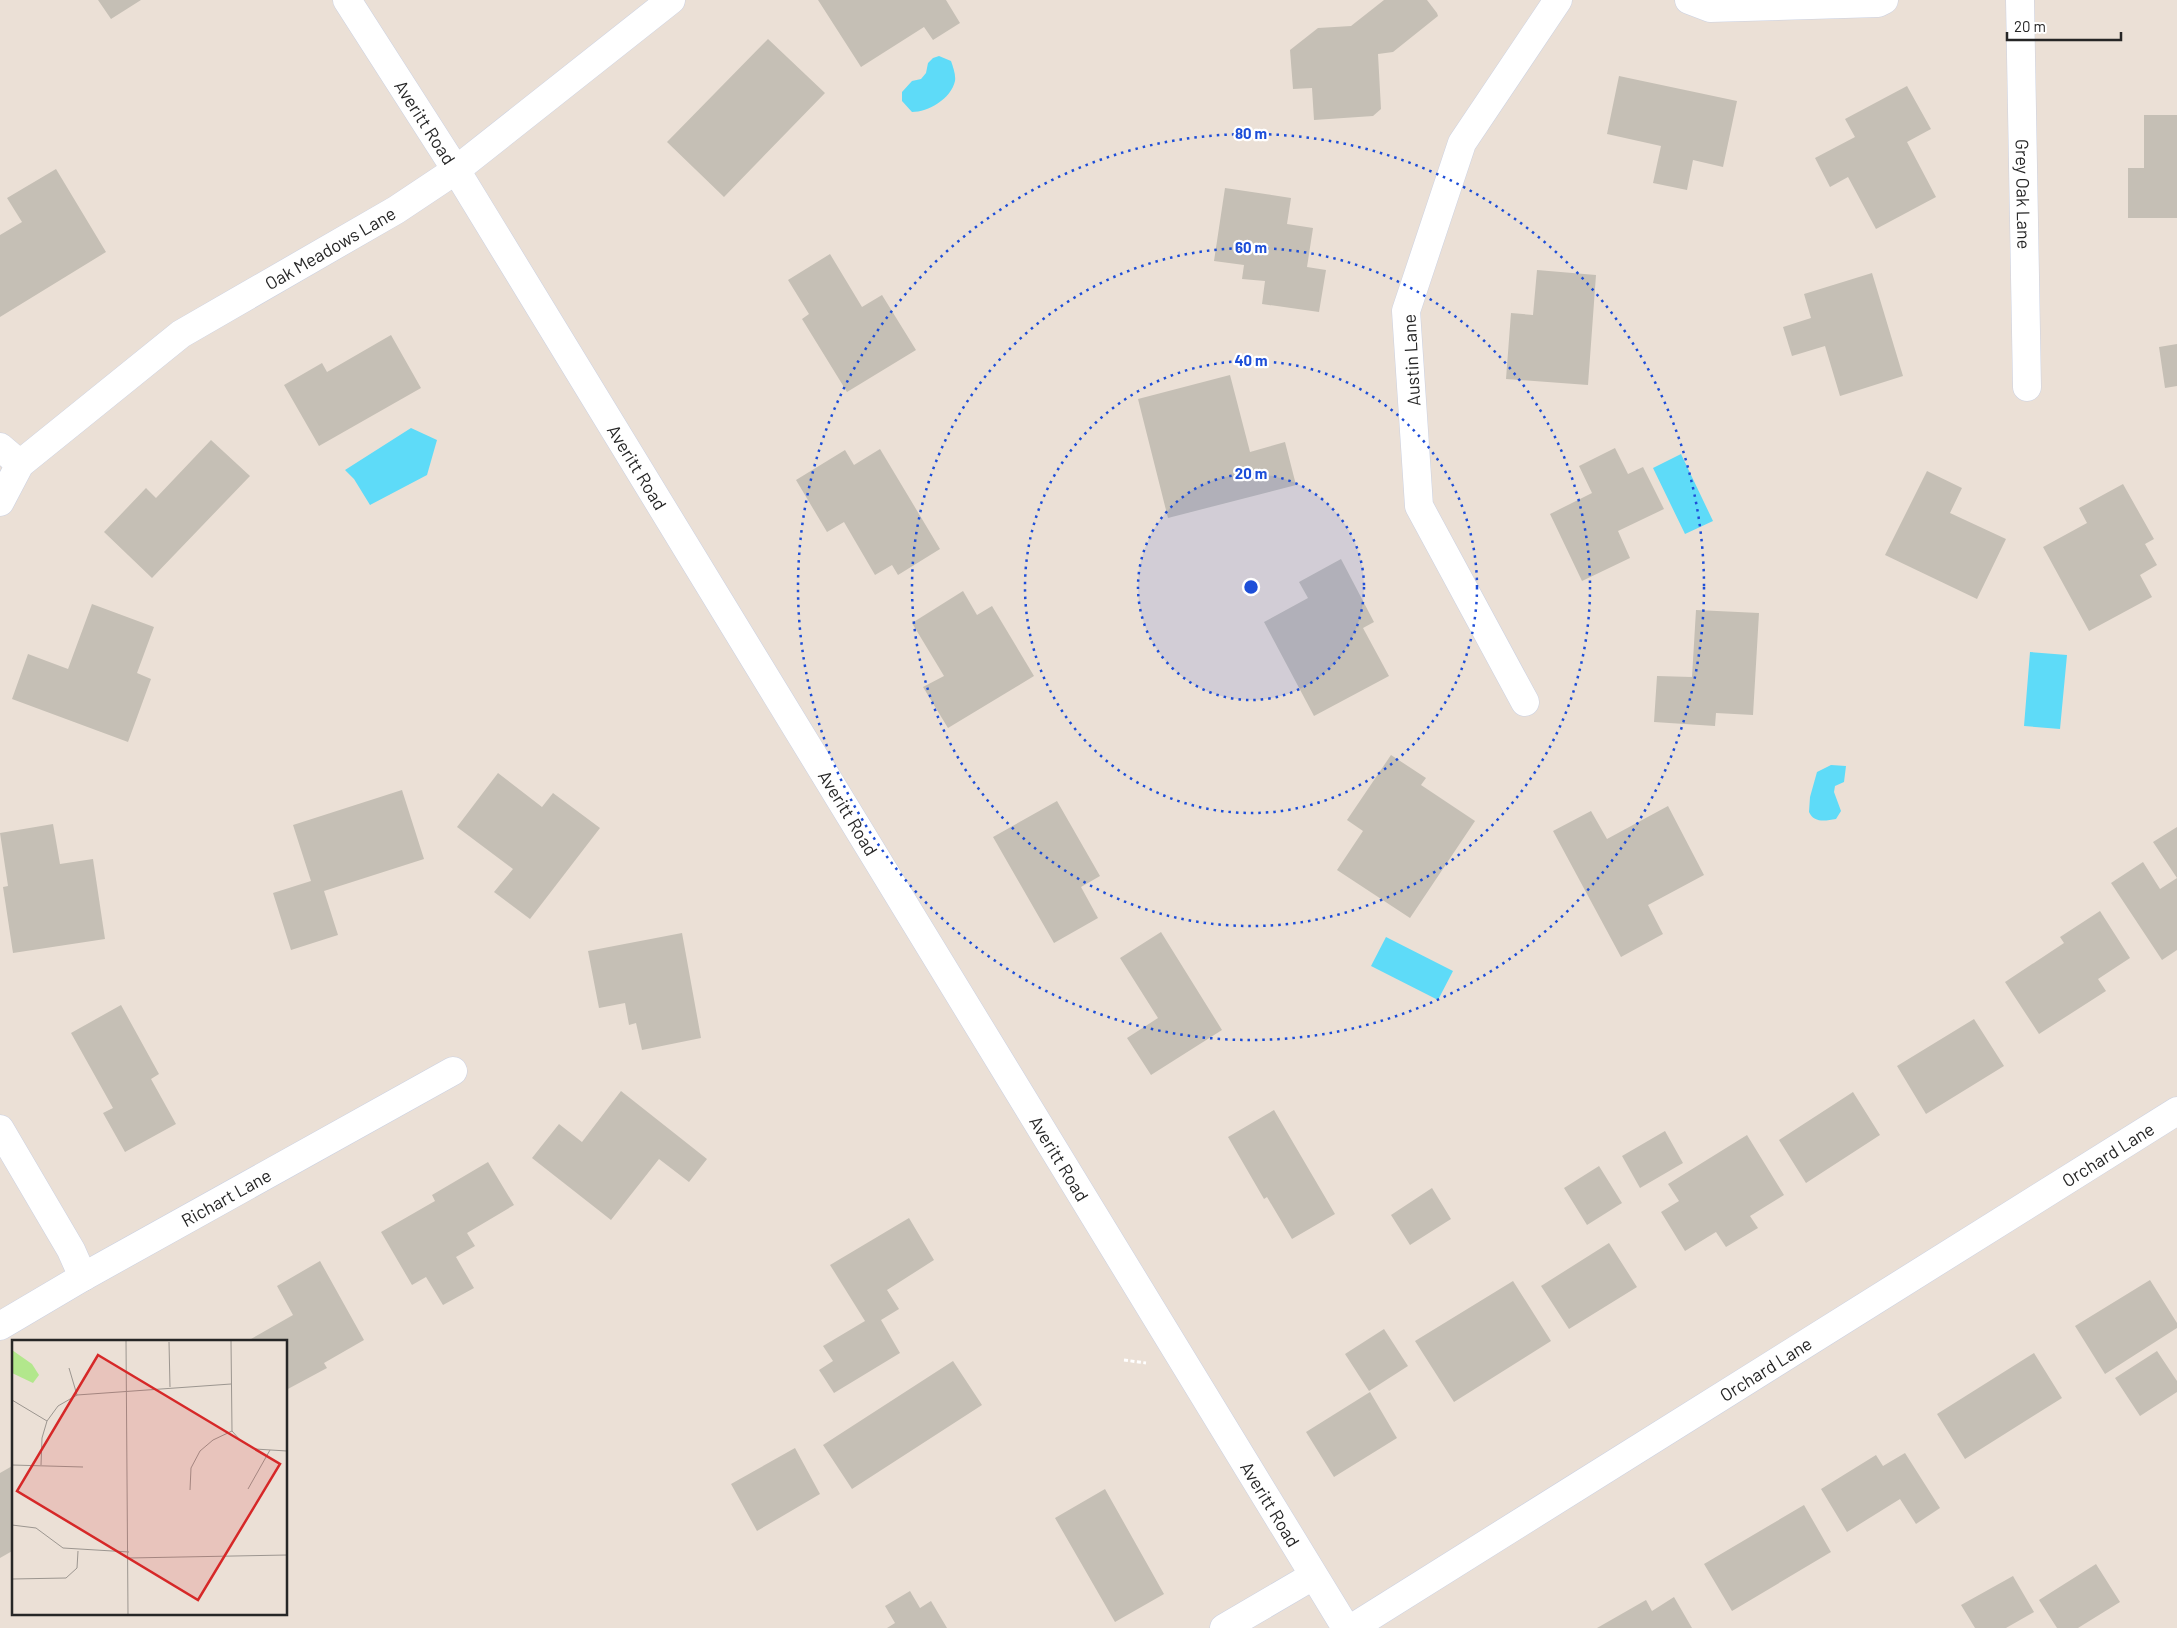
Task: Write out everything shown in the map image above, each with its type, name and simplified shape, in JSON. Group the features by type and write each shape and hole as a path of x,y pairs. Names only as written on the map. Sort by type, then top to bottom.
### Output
{"street":[{"name":"Averitt Road","path":"347,0 456,170 1346,1628"},
{"name":"Oak Meadows Lane","path":"0,502 10,456 181,334 396,210 456,170 671,0"},
{"name":"Austin Lane","path":"1525,702 1419,506 1406,311 1462,143 1558,0"},
{"path":"1689,0 1710,8 1878,3 1884,0"},
{"name":"Grey Oak Lane","path":"2020,0 2027,387"},
{"name":"Richart Lane","path":"0,1326 83,1277 453,1071"},
{"name":"Orchard Lane","path":"1352,1628 2177,1111"},
{"path":"0,1129 71,1250 83,1277"},
{"path":"1224,1628 1313,1576"}],"water":[{"path":"939,56 951,61 955,76 953,87 944,99 932,107 912,112 902,101 902,92 912,81 921,79 926,73 928,63 933,58"},
{"path":"411,428 437,440 427,475 370,505 354,479 345,470"},
{"path":"1681,454 1713,521 1685,534 1653,468"},
{"path":"2030,652 2067,655 2060,729 2024,726"},
{"path":"1831,765 1846,766 1844,782 1835,786 1834,792 1841,811 1836,819 1817,820 1809,812 1810,797 1817,772"},
{"path":"1386,937 1453,971 1438,1000 1371,966"}],"building":[{"path":"98,0 141,0 111,19"},
{"path":"818,0 946,0 960,23 933,40 924,27 861,67"},
{"path":"1384,0 1427,0 1438,16 1393,52 1378,54 1381,109 1373,116 1314,120 1312,88 1293,89 1290,50 1318,28 1351,26"},
{"path":"768,39 825,93 724,197 667,142"},
{"path":"1619,76 1737,101 1723,167 1693,160 1687,190 1653,183 1661,146 1607,134"},
{"path":"1907,86 1931,129 1907,142 1936,197 1876,229 1848,177 1830,187 1815,158 1855,137 1845,119"},
{"path":"2144,115 2177,115 2177,218 2128,218 2128,168 2144,168"},
{"path":"56,169 106,252 0,317 0,235 22,222 7,198"},
{"path":"1225,188 1291,198 1287,224 1313,228 1307,267 1326,270 1319,312 1262,304 1265,281 1242,279 1244,265 1214,261"},
{"path":"830,254 862,307 882,295 916,350 847,392 802,319 809,314 788,280"},
{"path":"1537,270 1596,275 1588,385 1506,379 1511,313 1533,315"},
{"path":"1872,273 1903,376 1840,396 1825,346 1792,356 1783,327 1811,318 1804,294"},
{"path":"391,335 421,388 319,446 284,385 322,363 327,372"},
{"path":"2177,344 2177,386 2165,388 2159,347"},
{"path":"1230,375 1250,452 1285,442 1296,485 1168,518 1138,399"},
{"path":"211,440 250,476 152,578 104,532 146,488 156,498"},
{"path":"1615,448 1628,474 1643,467 1664,509 1618,531 1630,558 1582,581 1550,514 1592,493 1579,466"},
{"path":"880,449 940,549 898,575 892,565 875,575 844,522 827,532 796,480 845,450 854,465"},
{"path":"1927,471 1962,488 1950,513 2006,539 1977,599 1885,555"},
{"path":"2123,484 2154,539 2145,544 2157,565 2140,575 2152,597 2089,631 2043,547 2087,523 2079,508"},
{"path":"1341,559 1374,622 1363,628 1389,676 1314,716 1264,622 1308,598 1299,582"},
{"path":"963,591 977,615 992,606 1034,676 948,728 923,687 944,676 912,623"},
{"path":"92,604 154,627 137,673 151,679 128,742 12,699 28,654 68,669"},
{"path":"1696,610 1759,613 1753,715 1716,713 1715,726 1654,722 1657,676 1692,677"},
{"path":"1391,755 1426,778 1421,785 1475,821 1410,918 1337,870 1363,831 1347,820"},
{"path":"498,773 542,807 553,793 600,828 530,919 494,892 513,869 457,827"},
{"path":"402,790 424,859 324,891 338,935 291,950 273,893 311,881 293,825"},
{"path":"1057,801 1100,876 1081,887 1098,918 1054,943 993,837"},
{"path":"1668,806 1704,875 1648,905 1663,934 1621,957 1553,831 1591,811 1607,839"},
{"path":"53,824 60,864 93,859 105,939 13,953 3,887 8,886 0,833"},
{"path":"2177,827 2177,878 2153,842"},
{"path":"2143,862 2160,889 2177,878 2177,950 2162,960 2111,883"},
{"path":"2100,911 2130,958 2098,979 2106,991 2039,1034 2005,982 2064,943 2060,937"},
{"path":"1161,932 1222,1030 1151,1075 1127,1038 1158,1018 1120,958"},
{"path":"682,933 701,1038 642,1050 636,1023 629,1025 625,1003 599,1008 588,951"},
{"path":"121,1005 159,1074 151,1079 176,1124 125,1152 103,1113 113,1108 71,1033"},
{"path":"1974,1019 2004,1066 1926,1114 1897,1066"},
{"path":"621,1091 707,1159 689,1182 659,1159 611,1220 532,1158 559,1124 582,1142"},
{"path":"1853,1092 1880,1135 1806,1183 1779,1140"},
{"path":"1274,1110 1335,1214 1292,1239 1267,1197 1264,1199 1228,1137"},
{"path":"1665,1131 1683,1163 1640,1188 1622,1156"},
{"path":"1747,1135 1784,1195 1750,1216 1758,1228 1726,1247 1716,1232 1685,1251 1661,1212 1679,1201 1668,1184"},
{"path":"488,1162 514,1205 467,1233 475,1246 456,1257 474,1288 443,1305 426,1277 412,1285 381,1232 435,1201 432,1195"},
{"path":"1599,1166 1622,1203 1587,1225 1564,1188"},
{"path":"1432,1188 1451,1219 1410,1245 1391,1215"},
{"path":"909,1218 934,1260 887,1290 899,1309 881,1320 900,1353 834,1393 819,1370 833,1361 823,1346 865,1321 830,1265"},
{"path":"1609,1243 1637,1287 1569,1329 1541,1286"},
{"path":"320,1261 364,1340 324,1363 327,1368 288,1389 288,1340 251,1339 293,1315 277,1286"},
{"path":"2150,1280 2177,1323 2177,1328 2105,1374 2075,1326"},
{"path":"1513,1281 1551,1341 1454,1402 1415,1341"},
{"path":"1384,1329 1408,1366 1369,1391 1345,1354"},
{"path":"2157,1351 2177,1381 2177,1392 2140,1416 2115,1378"},
{"path":"2034,1353 2062,1398 1965,1459 1937,1414"},
{"path":"953,1361 982,1405 852,1489 823,1445"},
{"path":"1370,1392 1397,1438 1334,1477 1306,1432"},
{"path":"795,1448 820,1494 757,1531 731,1484"},
{"path":"1905,1453 1940,1508 1916,1524 1900,1499 1847,1532 1821,1489 1876,1455 1883,1466"},
{"path":"12,1466 12,1551 0,1558 0,1473"},
{"path":"1105,1489 1164,1594 1115,1622 1055,1518"},
{"path":"1804,1505 1831,1552 1732,1611 1704,1564"},
{"path":"2096,1564 2120,1602 2078,1628 2057,1628 2039,1600"},
{"path":"2013,1576 2034,1612 2006,1628 1975,1628 1961,1605"},
{"path":"910,1591 920,1608 931,1601 947,1628 887,1628 895,1623 885,1606"},
{"path":"1674,1597 1692,1628 1597,1628 1646,1600 1652,1611"}]}
